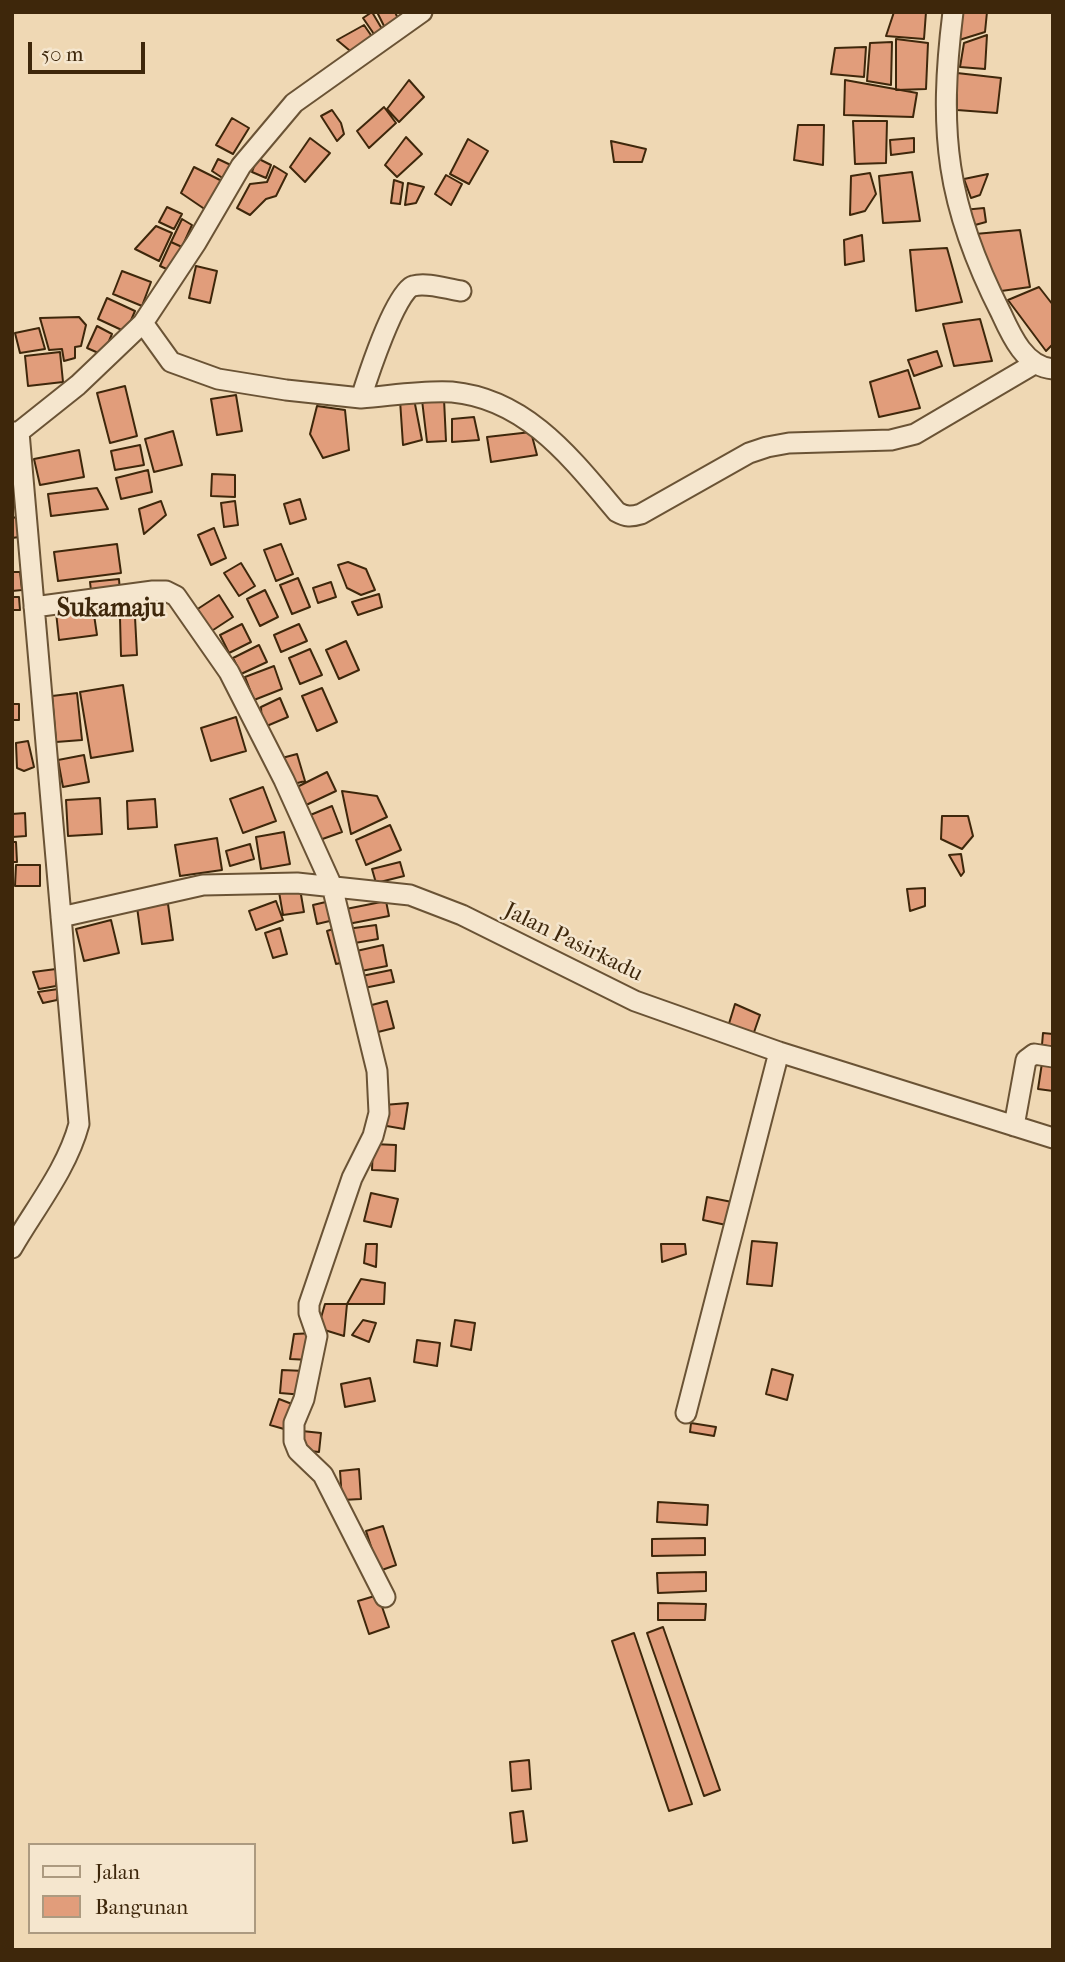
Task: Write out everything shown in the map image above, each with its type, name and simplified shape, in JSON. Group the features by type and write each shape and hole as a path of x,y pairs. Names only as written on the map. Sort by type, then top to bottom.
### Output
{"street":[{"path":"12,1248 74,1144 79,1124 16,432 78,385 144,323 196,243 241,166 295,103 422,12"},
{"path":"144,323 171,362 218,379 361,398 450,392 482,398 504,406 551,437 617,512 624,516 641,514 750,453 767,447 789,443 891,440 915,434 1044,367 1009,330 970,247 960,215 949,170 946,130 949,42 953,12"},
{"path":"361,398 377,349 404,292 413,286 461,291"},
{"path":"34,607 153,591 166,591 176,596 229,672 284,780 332,886 377,1072 379,1112 373,1136 344,1199 309,1304 317,1336 304,1399 297,1413 293,1434 298,1451 323,1475 385,1597"},
{"name":"Jalan Pasirkadu","path":"61,917 203,885 297,883 410,895 462,915 635,1001 779,1052 1053,1138"},
{"path":"686,1413 779,1052"},
{"path":"1014,1126 1026,1060 1036,1054 1053,1057"}],"building":[{"path":"372,12 385,34 378,40 363,18"},
{"path":"377,12 395,12 400,23 387,32"},
{"path":"894,12 926,12 924,39 886,36"},
{"path":"961,12 987,12 985,32 956,41"},
{"path":"364,25 375,41 355,55 337,40"},
{"path":"987,35 985,69 960,67 964,43"},
{"path":"896,39 928,43 926,89 896,90"},
{"path":"892,42 891,85 867,81 870,43"},
{"path":"866,47 864,77 831,74 835,48"},
{"path":"957,73 1001,78 997,113 957,110"},
{"path":"409,80 424,97 399,122 387,109"},
{"path":"845,80 917,93 913,117 844,115"},
{"path":"384,107 396,123 369,148 357,131"},
{"path":"332,110 341,123 344,134 337,141 321,116"},
{"path":"232,118 249,128 233,154 216,145"},
{"path":"853,121 887,121 886,163 855,164"},
{"path":"798,125 824,125 823,165 794,160"},
{"path":"406,137 422,154 397,177 385,165"},
{"path":"310,138 330,153 305,182 290,167"},
{"path":"914,138 914,152 891,155 890,140"},
{"path":"468,139 488,151 469,184 450,174"},
{"path":"611,141 646,149 642,162 614,162"},
{"path":"257,158 271,165 266,178 252,172"},
{"path":"218,159 235,167 227,181 212,171"},
{"path":"274,166 287,174 276,196 266,199 250,215 237,208 250,184 267,182"},
{"path":"194,167 222,181 206,210 181,193"},
{"path":"912,172 920,221 883,223 879,176"},
{"path":"870,173 876,194 865,211 850,215 851,176"},
{"path":"988,174 980,195 971,198 964,179"},
{"path":"446,175 462,184 451,205 435,194"},
{"path":"394,180 403,183 400,204 391,203"},
{"path":"408,183 424,187 416,203 405,205"},
{"path":"167,207 182,214 174,229 159,222"},
{"path":"984,208 986,222 964,228 963,210"},
{"path":"182,219 192,225 182,247 171,242"},
{"path":"156,226 172,233 159,261 135,249"},
{"path":"1020,230 1030,287 994,292 975,234"},
{"path":"862,235 864,261 845,265 844,240"},
{"path":"171,242 182,247 171,271 160,266"},
{"path":"947,248 962,302 916,311 910,250"},
{"path":"196,266 217,271 210,303 189,298"},
{"path":"122,271 151,282 142,306 113,294"},
{"path":"1039,287 1053,305 1053,344 1046,351 1008,300"},
{"path":"107,298 135,311 126,332 98,319"},
{"path":"79,317 86,325 81,346 75,347 75,358 64,361 62,349 49,350 40,318"},
{"path":"980,319 992,361 954,366 943,324"},
{"path":"97,326 112,334 103,355 87,348"},
{"path":"39,328 45,349 20,353 15,333"},
{"path":"937,351 942,366 914,376 908,360"},
{"path":"60,352 63,382 28,386 25,356"},
{"path":"908,370 920,408 879,417 870,382"},
{"path":"125,386 137,436 110,443 97,393"},
{"path":"236,395 242,431 217,435 211,399"},
{"path":"414,399 422,440 403,445 400,400"},
{"path":"444,399 446,441 427,442 422,400"},
{"path":"317,406 345,410 349,450 323,458 310,434"},
{"path":"474,417 479,440 452,442 452,419"},
{"path":"173,431 182,465 154,472 145,439"},
{"path":"531,432 537,455 491,462 487,437"},
{"path":"140,445 144,465 115,470 111,451"},
{"path":"79,450 84,477 40,485 34,459"},
{"path":"148,470 152,492 121,499 116,478"},
{"path":"212,474 235,475 235,497 211,496"},
{"path":"97,488 108,509 51,516 48,494"},
{"path":"300,499 306,519 290,524 284,504"},
{"path":"161,501 166,515 144,534 139,509"},
{"path":"235,501 238,525 224,527 221,503"},
{"path":"17,517 19,537 12,538 12,518"},
{"path":"214,528 226,558 211,565 198,535"},
{"path":"117,544 121,573 58,581 54,552"},
{"path":"281,544 293,574 276,581 264,550"},
{"path":"348,562 366,569 375,590 361,595 347,588 338,565"},
{"path":"241,563 255,586 239,596 224,573"},
{"path":"12,572 20,572 22,590 12,591"},
{"path":"298,578 310,607 292,614 280,585"},
{"path":"119,579 121,606 93,608 90,582"},
{"path":"331,582 336,597 318,603 313,588"},
{"path":"265,590 278,617 260,626 247,599"},
{"path":"379,594 382,607 358,615 352,602"},
{"path":"219,595 233,617 204,636 190,614"},
{"path":"12,597 19,597 20,610 12,610"},
{"path":"93,608 97,635 59,640 56,612"},
{"path":"135,617 137,655 121,656 120,618"},
{"path":"242,624 251,642 229,653 220,635"},
{"path":"299,624 307,641 281,652 274,635"},
{"path":"346,641 359,670 339,679 326,650"},
{"path":"259,645 267,662 241,674 233,658"},
{"path":"310,649 322,675 300,684 289,658"},
{"path":"274,666 282,689 254,700 245,677"},
{"path":"123,685 133,751 91,758 80,692"},
{"path":"322,688 337,722 317,731 302,696"},
{"path":"77,693 82,740 56,742 52,696"},
{"path":"280,698 288,717 262,728 261,707"},
{"path":"12,704 19,704 19,720 12,720"},
{"path":"236,717 246,751 211,761 201,728"},
{"path":"28,741 34,767 24,771 17,768 16,743"},
{"path":"297,754 305,781 290,785 282,758"},
{"path":"84,755 89,782 63,787 58,760"},
{"path":"327,772 336,791 304,806 295,788"},
{"path":"263,787 276,821 243,833 230,799"},
{"path":"342,791 377,796 387,817 351,834"},
{"path":"100,798 102,834 68,836 66,800"},
{"path":"155,799 157,827 128,829 127,801"},
{"path":"332,806 342,832 317,841 308,816"},
{"path":"25,813 26,836 12,837 12,814"},
{"path":"942,816 968,816 973,836 962,849 941,839"},
{"path":"390,825 401,850 366,865 356,840"},
{"path":"284,832 290,864 261,869 256,837"},
{"path":"217,838 222,870 180,876 175,845"},
{"path":"12,842 16,842 17,862 12,862"},
{"path":"250,844 254,859 230,866 226,851"},
{"path":"961,854 964,872 961,876 949,855"},
{"path":"400,862 404,876 376,883 372,869"},
{"path":"16,865 40,865 40,886 15,886"},
{"path":"925,888 925,906 910,911 907,889"},
{"path":"300,889 304,912 283,915 279,892"},
{"path":"276,901 283,920 256,930 249,911"},
{"path":"330,901 334,920 317,924 313,905"},
{"path":"386,901 389,916 348,924 346,909"},
{"path":"168,904 173,940 142,944 137,907"},
{"path":"111,920 119,953 84,961 76,929"},
{"path":"376,925 378,939 349,944 347,929"},
{"path":"280,928 287,954 273,958 265,933"},
{"path":"336,928 345,962 336,964 327,931"},
{"path":"383,945 387,966 356,972 352,952"},
{"path":"56,969 56,986 39,989 33,972"},
{"path":"391,970 394,982 359,989 357,977"},
{"path":"58,989 57,1000 43,1003 38,992"},
{"path":"387,1001 394,1028 374,1033 368,1006"},
{"path":"735,1004 760,1015 752,1038 727,1030"},
{"path":"1043,1033 1053,1034 1053,1047 1042,1045"},
{"path":"1042,1063 1053,1064 1053,1091 1038,1089"},
{"path":"408,1103 404,1129 381,1125 384,1105"},
{"path":"373,1144 396,1145 395,1171 372,1170"},
{"path":"371,1193 398,1199 391,1227 364,1221"},
{"path":"707,1197 732,1202 726,1225 703,1220"},
{"path":"752,1241 777,1243 772,1286 747,1284"},
{"path":"366,1244 377,1244 376,1267 364,1263"},
{"path":"661,1244 685,1244 686,1254 662,1262"},
{"path":"361,1279 385,1283 384,1304 347,1304"},
{"path":"325,1304 347,1304 344,1336 318,1328"},
{"path":"363,1320 376,1323 369,1342 352,1335"},
{"path":"455,1320 475,1323 471,1350 451,1346"},
{"path":"315,1333 310,1360 290,1359 294,1334"},
{"path":"417,1340 440,1343 437,1366 414,1362"},
{"path":"772,1369 793,1375 787,1400 766,1394"},
{"path":"282,1370 305,1371 304,1395 280,1393"},
{"path":"370,1378 375,1401 345,1407 341,1384"},
{"path":"279,1399 292,1404 284,1429 270,1425"},
{"path":"691,1423 716,1427 714,1436 690,1432"},
{"path":"302,1431 321,1433 319,1452 300,1450"},
{"path":"359,1469 361,1499 342,1500 340,1471"},
{"path":"658,1502 708,1505 707,1525 657,1522"},
{"path":"383,1526 396,1565 379,1571 366,1531"},
{"path":"705,1538 705,1555 652,1556 652,1539"},
{"path":"706,1572 706,1591 658,1593 657,1573"},
{"path":"378,1595 389,1627 369,1634 358,1601"},
{"path":"658,1603 706,1604 705,1620 658,1620"},
{"path":"663,1627 720,1790 704,1796 647,1633"},
{"path":"634,1633 692,1804 669,1811 612,1641"},
{"path":"529,1760 531,1789 512,1791 510,1762"},
{"path":"523,1811 527,1841 513,1843 510,1813"}],"district":[{"name":"Sukamaju","path":"111,610"}]}
